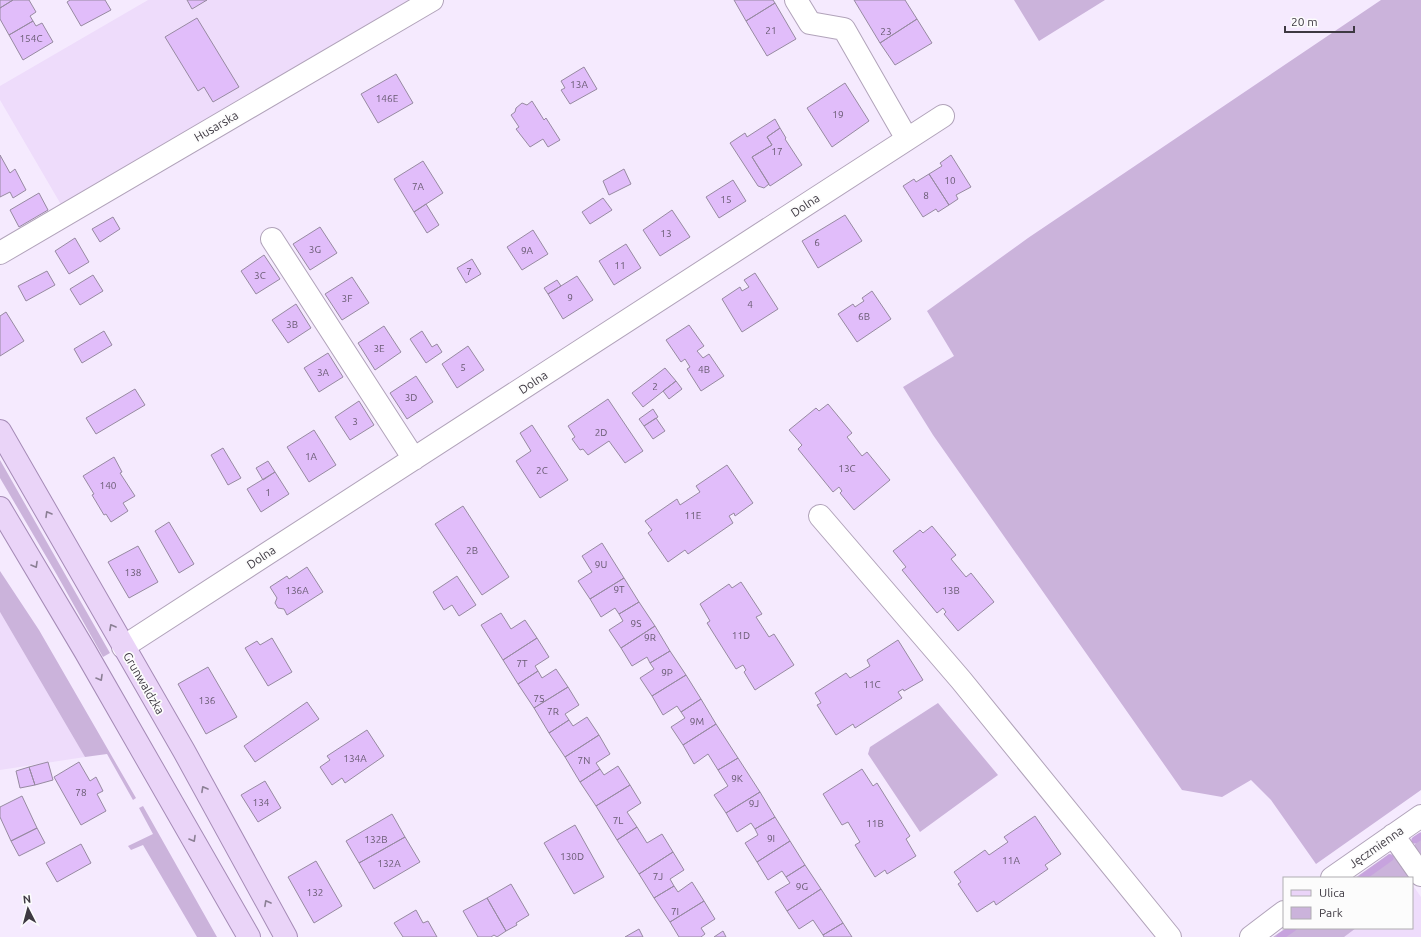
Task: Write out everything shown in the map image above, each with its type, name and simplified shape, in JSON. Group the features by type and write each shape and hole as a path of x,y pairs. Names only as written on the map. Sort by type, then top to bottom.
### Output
{"main road":[{"name":"Grunwaldzka","path":"0,430 123,647 184,751 286,937"},
{"path":"0,508 85,651 249,937"}],"street":[{"name":"Husarska","path":"0,253 432,0"},
{"path":"796,0 810,23 844,29 907,139"},
{"name":"Dolna","path":"123,647 943,116"},
{"path":"272,239 414,459"},
{"path":"820,516 961,680 1170,937"},
{"name":"Jęczmienna","path":"1333,877 1421,816"},
{"path":"1393,835 1421,876"},
{"path":"1251,937 1283,913"}],"shaded area":[{"path":"148,0 420,0 63,208 0,100 0,86"},
{"path":"0,612 85,757 0,770"},
{"path":"1413,885 1421,897 1421,937 1281,937 1293,929 1413,929"}],"green space":[{"path":"1014,0 1105,0 1039,41"},
{"path":"1381,0 1421,0 1421,790 1316,864 1271,800 1251,780 1222,797 1182,790 933,435 903,387 954,356 927,311 1028,238"},
{"path":"0,460 110,653 103,657 0,478"},
{"path":"0,571 39,630 136,798 133,800 107,754 85,757 0,612"},
{"path":"938,703 998,775 920,832 868,754 870,747"},
{"path":"143,806 217,937 197,937 143,845 131,850 128,846 153,834 139,808"},
{"path":"1421,839 1421,858 1414,850 1415,844"},
{"path":"1389,854 1399,856 1416,880 1413,885 1413,877 1356,877"},
{"path":"1285,929 1355,929 1344,937 1273,937"}],"building":[{"path":"0,0 13,0 0,8"},
{"path":"13,0 29,0 36,12 30,16 33,21 9,35 0,19 0,8"},
{"path":"70,0 105,0 111,10 81,26 67,2"},
{"path":"187,0 207,0 192,9"},
{"path":"734,0 773,0 775,3 746,21"},
{"path":"854,0 905,0 917,19 880,43"},
{"path":"775,3 796,39 767,56 746,21"},
{"path":"197,18 239,87 213,102 204,87 198,91 165,37"},
{"path":"917,19 932,43 895,65 880,43"},
{"path":"33,21 36,26 42,23 53,42 23,60 9,35"},
{"path":"584,67 597,89 570,104 561,90 565,88 561,81"},
{"path":"396,74 413,103 378,123 361,94"},
{"path":"845,83 869,121 832,147 807,108"},
{"path":"532,101 544,120 546,118 560,140 548,147 543,139 530,147 516,129 519,127 511,115 522,103 527,105"},
{"path":"775,119 780,128 767,137 772,145 752,157 769,184 764,188 758,186 730,143 745,133 747,137"},
{"path":"780,128 786,138 785,139 802,165 770,186 752,157 772,145 767,137"},
{"path":"0,155 10,173 15,169 26,190 13,198 10,192 0,197"},
{"path":"951,155 971,187 956,195 958,199 949,205 929,174 942,166 940,163"},
{"path":"423,161 443,193 414,212 394,179"},
{"path":"624,169 631,184 609,195 603,181"},
{"path":"929,174 949,205 938,212 936,209 923,217 903,186 914,179 916,182"},
{"path":"733,180 746,201 719,218 706,197"},
{"path":"39,193 48,210 19,227 10,210"},
{"path":"603,198 612,210 590,224 582,212"},
{"path":"426,204 439,225 427,233 414,212"},
{"path":"672,210 690,237 660,256 643,230"},
{"path":"845,215 862,241 818,268 802,241"},
{"path":"113,217 120,229 100,242 92,229"},
{"path":"320,227 337,253 310,270 293,244"},
{"path":"533,230 548,254 522,270 507,247"},
{"path":"75,238 89,262 69,274 55,251"},
{"path":"626,244 641,268 614,285 599,261"},
{"path":"264,255 280,279 256,294 241,271"},
{"path":"472,259 481,274 466,283 457,268"},
{"path":"47,271 55,285 26,301 18,286"},
{"path":"755,273 778,309 742,332 722,299 740,287 742,291 749,287 744,280"},
{"path":"93,275 103,291 80,305 70,289"},
{"path":"577,276 593,300 563,319 548,294"},
{"path":"352,277 369,303 342,320 325,294"},
{"path":"557,280 561,286 548,294 544,288"},
{"path":"872,291 891,319 857,342 838,314 853,304 855,307 864,301 862,298"},
{"path":"296,304 311,328 288,343 272,320"},
{"path":"6,312 24,341 0,356 0,316"},
{"path":"689,325 704,346 697,351 703,358 709,354 724,376 701,391 687,369 690,367 685,359 681,362 666,340"},
{"path":"384,326 401,352 375,370 358,343"},
{"path":"104,331 112,345 82,363 74,349"},
{"path":"422,331 432,347 437,344 442,352 426,363 410,339"},
{"path":"468,346 484,370 457,388 442,364"},
{"path":"328,353 343,377 319,392 304,368"},
{"path":"665,368 676,381 643,407 632,393"},
{"path":"416,376 433,402 407,419 390,393"},
{"path":"676,381 682,389 669,399 663,391"},
{"path":"135,389 145,405 96,434 86,418"},
{"path":"608,399 643,451 625,463 609,441 588,455 583,449 580,450 572,439 575,437 568,426"},
{"path":"359,401 374,425 350,440 335,417"},
{"path":"828,404 852,433 847,437 862,456 867,452 890,480 854,510 840,493 842,491 839,487 833,492 798,449 802,445 789,430 816,408 819,411"},
{"path":"653,409 658,417 644,426 639,419"},
{"path":"656,418 665,431 653,439 644,426"},
{"path":"532,425 568,480 540,498 516,461 531,451 520,433"},
{"path":"314,430 336,465 309,482 287,447"},
{"path":"223,448 241,478 228,485 211,455"},
{"path":"114,457 122,472 120,473 135,496 123,503 128,511 111,522 106,514 104,515 83,476"},
{"path":"268,461 275,472 263,480 256,468"},
{"path":"727,465 753,503 735,516 734,513 729,516 733,523 688,554 685,550 668,562 648,533 652,530 645,521 677,499 680,505 700,492 696,486"},
{"path":"275,472 289,494 261,512 247,489"},
{"path":"463,506 509,577 482,595 435,524"},
{"path":"169,522 194,564 179,573 155,531"},
{"path":"932,526 956,555 951,559 966,577 971,573 994,602 958,631 944,614 946,612 943,608 937,613 902,570 906,567 893,551 920,530 923,533"},
{"path":"602,543 624,578 590,599 578,581 592,572 582,556"},
{"path":"138,546 158,582 129,598 108,562"},
{"path":"307,567 323,592 287,615 284,609 278,608 275,603 277,598 270,587 287,576 289,579"},
{"path":"457,576 476,605 459,616 452,605 444,610 433,592"},
{"path":"624,578 639,602 619,614 615,608 601,617 590,599"},
{"path":"741,582 762,614 756,617 769,637 774,634 794,665 755,690 744,672 746,670 743,665 736,669 707,623 710,621 700,604 729,584 732,588"},
{"path":"639,602 655,626 621,648 609,630 623,621 619,614"},
{"path":"501,613 511,629 525,620 537,638 503,660 481,625"},
{"path":"655,626 670,651 650,663 647,657 632,666 621,648"},
{"path":"272,638 292,672 268,686 245,648 257,641 260,645"},
{"path":"537,638 549,657 535,666 538,671 518,684 503,660"},
{"path":"898,640 923,680 904,691 903,689 898,692 902,698 855,728 853,724 836,735 817,705 821,703 815,693 846,673 850,678 870,666 867,660"},
{"path":"670,651 686,675 652,696 640,678 654,669 650,663"},
{"path":"208,667 237,717 206,734 178,684"},
{"path":"556,669 568,687 534,708 518,684 538,671 542,678"},
{"path":"686,675 701,699 681,712 677,706 663,715 652,696"},
{"path":"568,687 579,705 565,714 569,720 549,733 534,708"},
{"path":"701,699 716,724 683,745 671,727 685,718 681,712"},
{"path":"307,702 319,719 255,762 244,746"},
{"path":"587,717 599,735 565,757 549,733 569,720 573,726"},
{"path":"716,724 738,758 718,770 708,754 694,764 683,745"},
{"path":"367,730 384,756 345,783 342,778 332,785 320,767 330,760 327,756"},
{"path":"599,735 610,754 596,763 600,769 580,782 565,757"},
{"path":"738,758 760,792 726,813 714,795 728,786 718,770"},
{"path":"48,762 53,780 35,785 29,767"},
{"path":"79,762 90,781 96,777 103,791 97,794 106,811 81,825 54,777"},
{"path":"618,766 630,785 596,806 580,782 600,769 604,775"},
{"path":"29,767 35,785 20,788 16,771"},
{"path":"862,769 873,786 877,783 910,836 906,839 916,856 887,874 885,870 875,877 855,845 860,842 848,822 842,825 823,794"},
{"path":"265,781 281,808 258,822 241,795"},
{"path":"630,785 641,803 627,812 637,827 617,840 596,806"},
{"path":"760,792 775,817 755,829 751,823 737,832 726,813"},
{"path":"22,796 37,828 11,841 0,817 0,807"},
{"path":"392,814 405,837 359,863 346,841"},
{"path":"1035,816 1061,854 1045,865 1048,869 996,905 994,901 977,912 958,884 961,882 954,872 985,850 989,855 1008,842 1004,837"},
{"path":"775,817 790,841 757,862 745,843 758,835 755,829"},
{"path":"575,825 604,877 574,894 544,843"},
{"path":"637,827 647,843 662,834 673,852 639,874 617,840"},
{"path":"37,828 45,843 19,856 11,841"},
{"path":"405,837 420,862 374,889 359,863"},
{"path":"790,841 805,865 786,877 782,871 768,880 757,862"},
{"path":"81,844 91,863 57,882 46,863"},
{"path":"673,852 684,870 670,879 674,886 654,898 639,874"},
{"path":"316,861 342,906 314,923 288,877"},
{"path":"805,865 821,889 787,911 775,892 790,883 786,877"},
{"path":"692,882 704,901 670,922 654,898 674,886 678,892"},
{"path":"511,884 529,915 516,923 517,925 506,931 487,898"},
{"path":"821,889 843,923 823,935 813,920 799,929 787,911"},
{"path":"487,898 506,931 497,937 494,935 491,937 478,937 463,911"},
{"path":"704,901 715,919 701,928 705,934 701,937 679,937 670,922"},
{"path":"416,910 423,923 428,921 437,937 403,937 394,923"},
{"path":"843,923 852,937 824,937 823,935"},
{"path":"639,929 643,937 625,937"},
{"path":"723,931 726,937 714,937"}],"waterway":[{"path":"1415,840 1421,836"},
{"path":"1363,877 1390,858"},
{"path":"1280,937 1292,929"}]}
